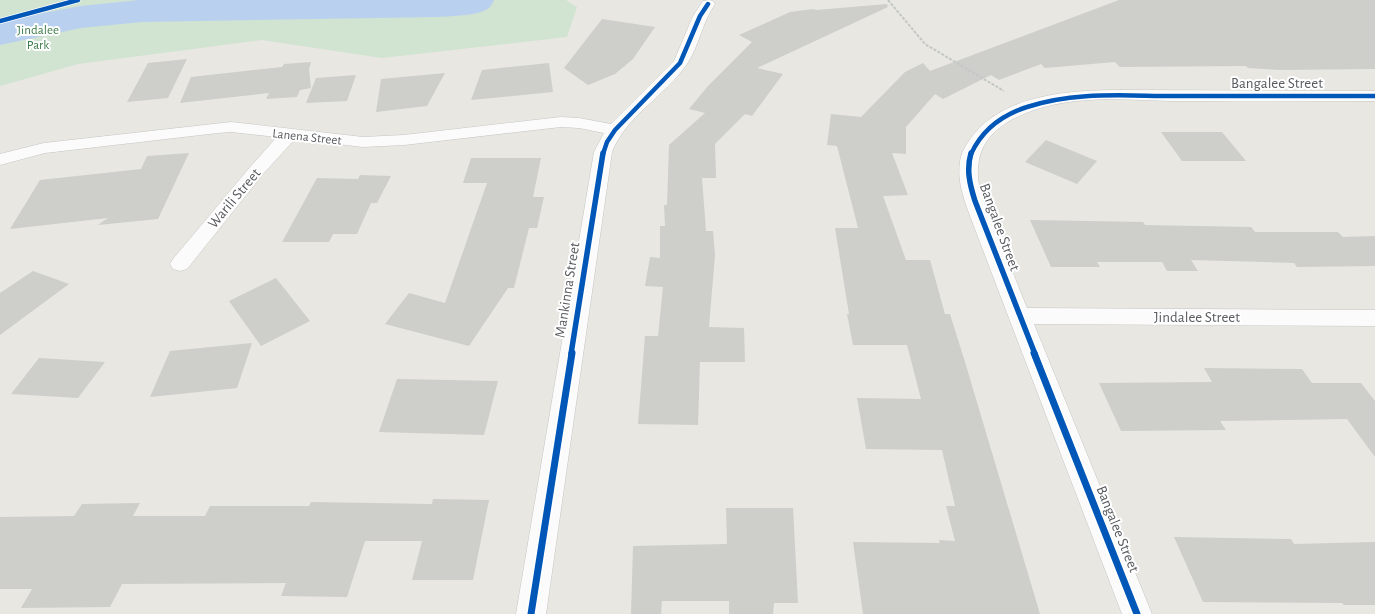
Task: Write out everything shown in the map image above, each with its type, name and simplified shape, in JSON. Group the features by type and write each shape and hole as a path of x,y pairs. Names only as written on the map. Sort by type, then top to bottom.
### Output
{"street":[{"name":"Mankinna Street","path":"531,614 600,163 607,142 615,130 680,64 686,55 702,11 707,2"},
{"name":"Bangalee Street","path":"1137,614 975,200 969,174 971,154 992,125 1001,118 1027,106 1052,100 1103,95 1375,96"},
{"name":"Lanena Street","path":"0,160 44,148 198,129 231,128 364,142 404,140 560,122 579,123 615,130"},
{"name":"Warili Street","path":"180,264 257,170 290,134"},
{"name":"Jindalee Street","path":"1020,316 1375,318"}],"path":[{"path":"888,0 925,44 1027,106"}],"green space":[{"name":"Jindalee Park","path":"0,0 566,0 577,7 567,37 382,58 262,40 78,64 0,86"}],"building":[{"path":"1119,0 1375,0 1375,69 1280,70 1248,68 1246,66 1120,67 1115,62 1045,68 1041,64 999,80 991,75 943,99 935,94 906,127 906,154 892,153 908,195 883,196 906,260 930,260 945,314 950,314 965,362 1040,614 863,614 853,542 940,543 939,540 955,541 946,506 955,506 942,450 866,449 857,398 921,399 907,345 853,345 847,314 849,314 835,228 858,228 837,146 827,145 831,114 861,117 905,72 923,63 930,71"},
{"path":"887,4 888,7 757,68 783,74 752,116 745,114 715,144 716,178 702,178 706,231 713,231 715,255 709,327 744,328 745,362 700,362 698,425 638,424 645,336 658,336 663,287 645,286 650,257 660,258 660,226 665,226 664,205 667,205 669,145 705,113 689,109 708,86 752,42 739,35 790,12"},
{"path":"602,19 655,27 633,59 615,74 588,85 564,68"},
{"path":"187,59 168,98 127,102 148,63"},
{"path":"311,62 309,69 311,88 300,90 297,97 266,99 269,93 180,103 191,77 282,67 284,64"},
{"path":"549,63 553,92 471,100 482,70"},
{"path":"445,73 427,106 376,112 381,79"},
{"path":"356,75 347,101 306,103 316,78"},
{"path":"1161,132 1222,132 1246,161 1182,161"},
{"path":"1046,140 1097,161 1077,184 1025,162"},
{"path":"189,153 158,219 98,225 108,218 10,229 40,180 141,169 147,156"},
{"path":"471,158 541,158 533,197 544,197 537,228 529,228 514,288 508,288 469,346 385,324 409,293 445,303 487,183 463,183"},
{"path":"360,175 391,176 377,203 371,203 357,234 333,234 329,242 282,242 317,178 358,179"},
{"path":"1030,220 1143,222 1145,225 1251,227 1255,232 1338,232 1343,237 1375,236 1375,266 1297,267 1294,263 1191,260 1198,271 1167,271 1162,262 1097,262 1100,267 1051,267"},
{"path":"33,271 69,284 0,335 0,293"},
{"path":"276,278 310,321 261,346 229,301"},
{"path":"252,343 237,388 150,397 170,351"},
{"path":"39,358 105,362 78,398 11,394"},
{"path":"1204,368 1302,369 1312,383 1361,383 1375,401 1375,457 1347,419 1220,421 1226,430 1121,431 1099,383 1212,382"},
{"path":"397,379 498,381 484,435 379,432"},
{"path":"433,499 489,500 473,580 412,580 422,541 365,541 347,597 281,596 286,583 122,584 110,607 21,608 32,589 0,589 0,517 74,516 82,504 140,503 133,516 205,516 210,506 309,506 311,502 432,504"},
{"path":"726,508 793,508 798,603 774,603 773,614 729,614 729,601 662,601 661,614 631,614 633,546 727,544"},
{"path":"1174,537 1291,539 1294,544 1375,542 1375,605 1344,605 1342,603 1203,602"}],"waterway":[{"path":"0,33 81,17 142,11 438,6 468,3 476,0"}],"cycle path":[{"path":"0,21 78,0"},
{"path":"531,614 603,152 607,142 615,130 680,63 696,24 708,4"},
{"path":"1137,614 977,209 970,185 968,169 971,154 982,135 998,121 1026,107 1069,97 1086,95 1375,96"}]}
